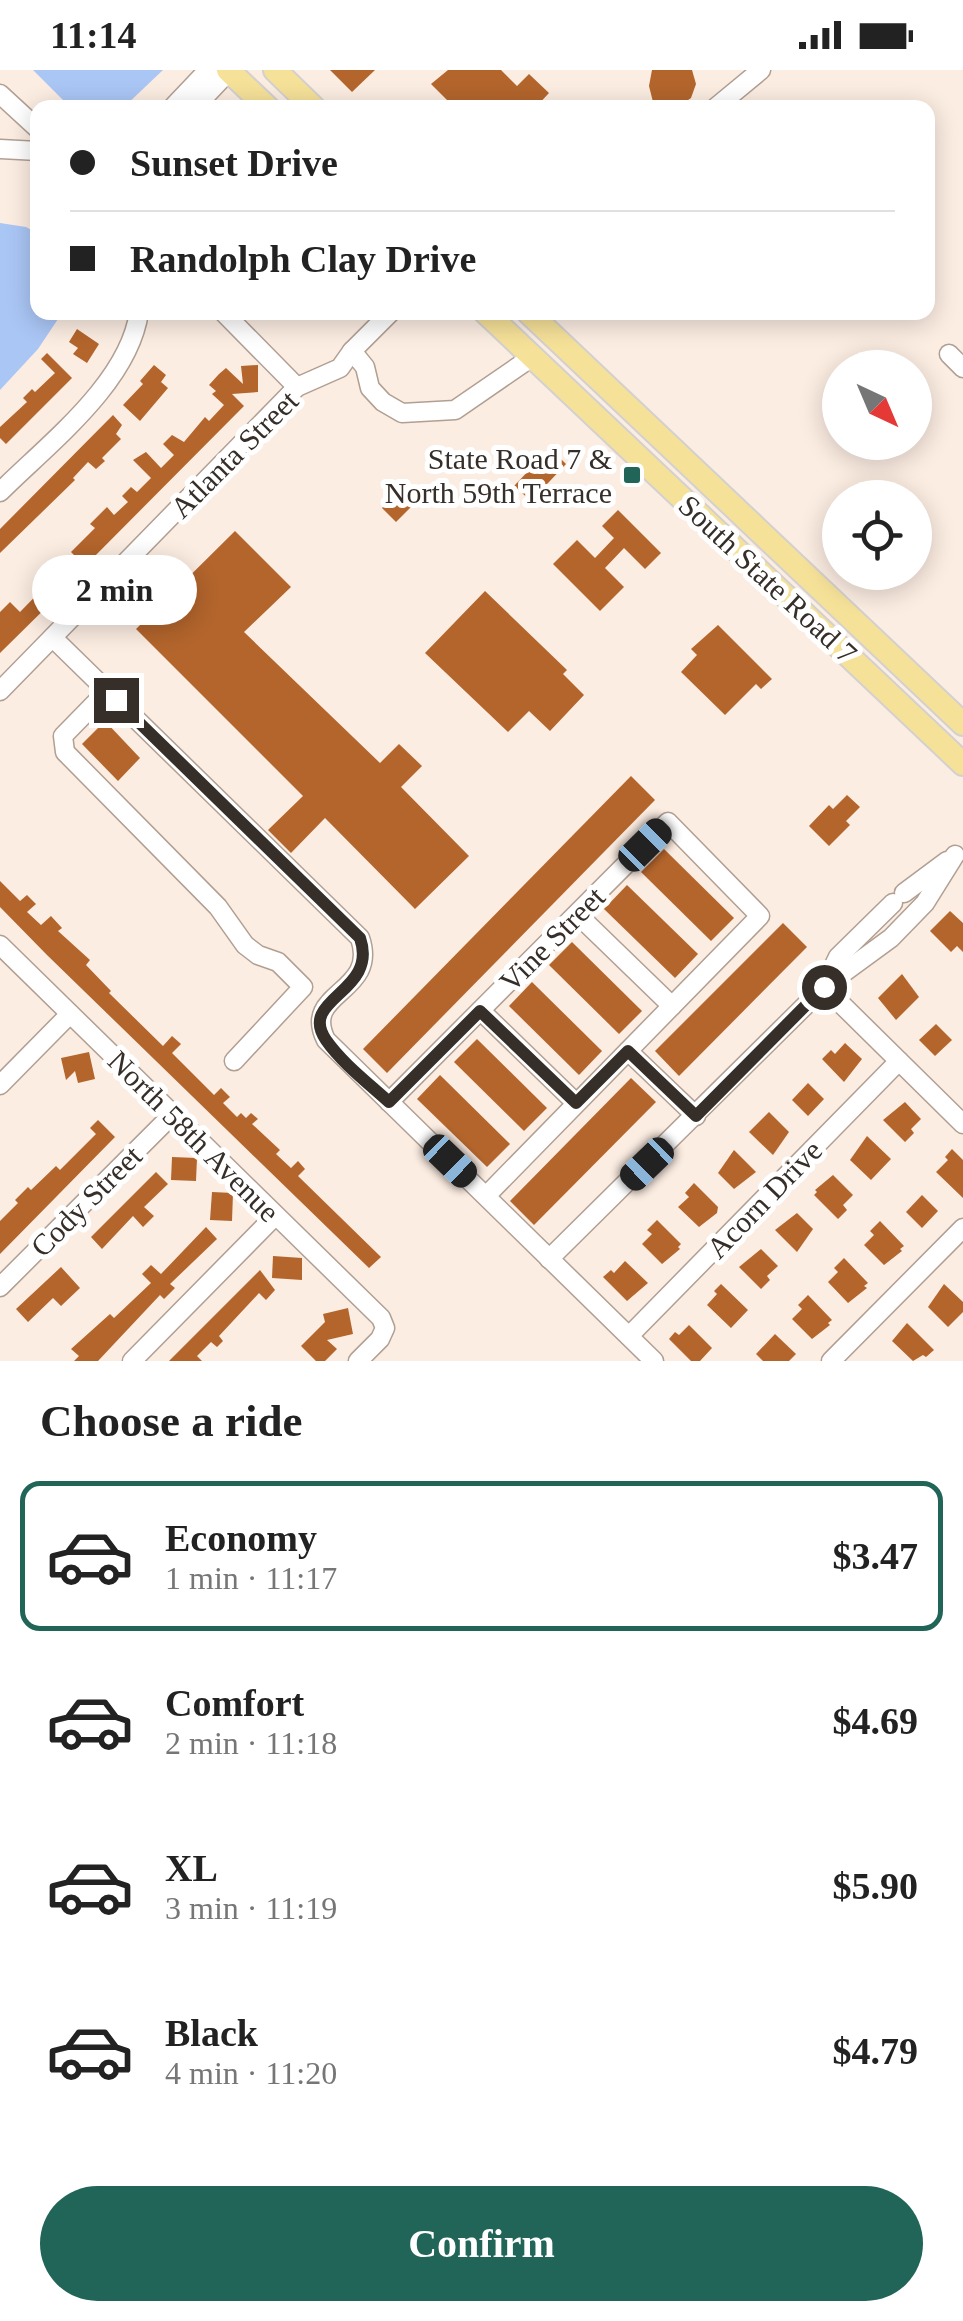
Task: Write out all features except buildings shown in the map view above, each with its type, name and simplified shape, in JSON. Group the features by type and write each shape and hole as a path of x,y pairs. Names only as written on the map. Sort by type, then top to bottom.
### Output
{"main road":[{"path":"228,70 260,100"},
{"path":"275,72 305,100"},
{"name":"South State Road 7","path":"493,320 963,764"},
{"name":"South State Road 7","path":"536,320 963,724"}],"street":[{"path":"180,100 208,70"},
{"path":"201,100 228,70"},
{"path":"725,100 761,70"},
{"path":"0,94 30,122"},
{"path":"0,149 30,151"},
{"path":"0,492 99,392 122,362 136,320"},
{"path":"231,320 297,387"},
{"name":"Atlanta Street","path":"0,692 297,387 340,368 382,320"},
{"path":"352,352 365,367 370,388 383,402 402,412 455,410 532,357"},
{"path":"949,354 963,368"},
{"path":"53,638 360,938 366,954 360,973 322,1011 320,1027 326,1040 654,1361"},
{"path":"107,691 63,736 64,752 218,906 245,945 278,962 303,987 234,1062"},
{"name":"Vine Street","path":"389,1102 668,822 760,916 672,1006"},
{"path":"824,987 838,958 893,903 959,852"},
{"path":"550,1259 824,987 899,930 926,902 959,852"},
{"path":"893,903 899,930"},
{"path":"486,1196 672,1006 577,914"},
{"name":"North 58th Avenue","path":"0,944 380,1318 385,1328 380,1340 358,1361"},
{"path":"824,987 963,1124"},
{"path":"480,1011 576,1103"},
{"path":"0,1085 70,1014"},
{"path":"628,1051 696,1116"},
{"name":"Acorn Drive","path":"629,1336 899,1061"},
{"name":"Cody Street","path":"0,1287 172,1115"},
{"path":"132,1361 275,1216"},
{"path":"831,1361 963,1228"}],"water":[{"path":"33,70 163,70 131,100 63,100"},
{"path":"0,223 30,229 30,320 57,320 38,349 0,390"}],"place":[{"name":"State Road 7 & North 59th Terrace","path":"632,475"}],"route":[{"path":"116,700 360,938 366,954 360,973 322,1011 320,1027 326,1040 389,1102 480,1011 576,1103 628,1051 696,1116 824,987"}]}
